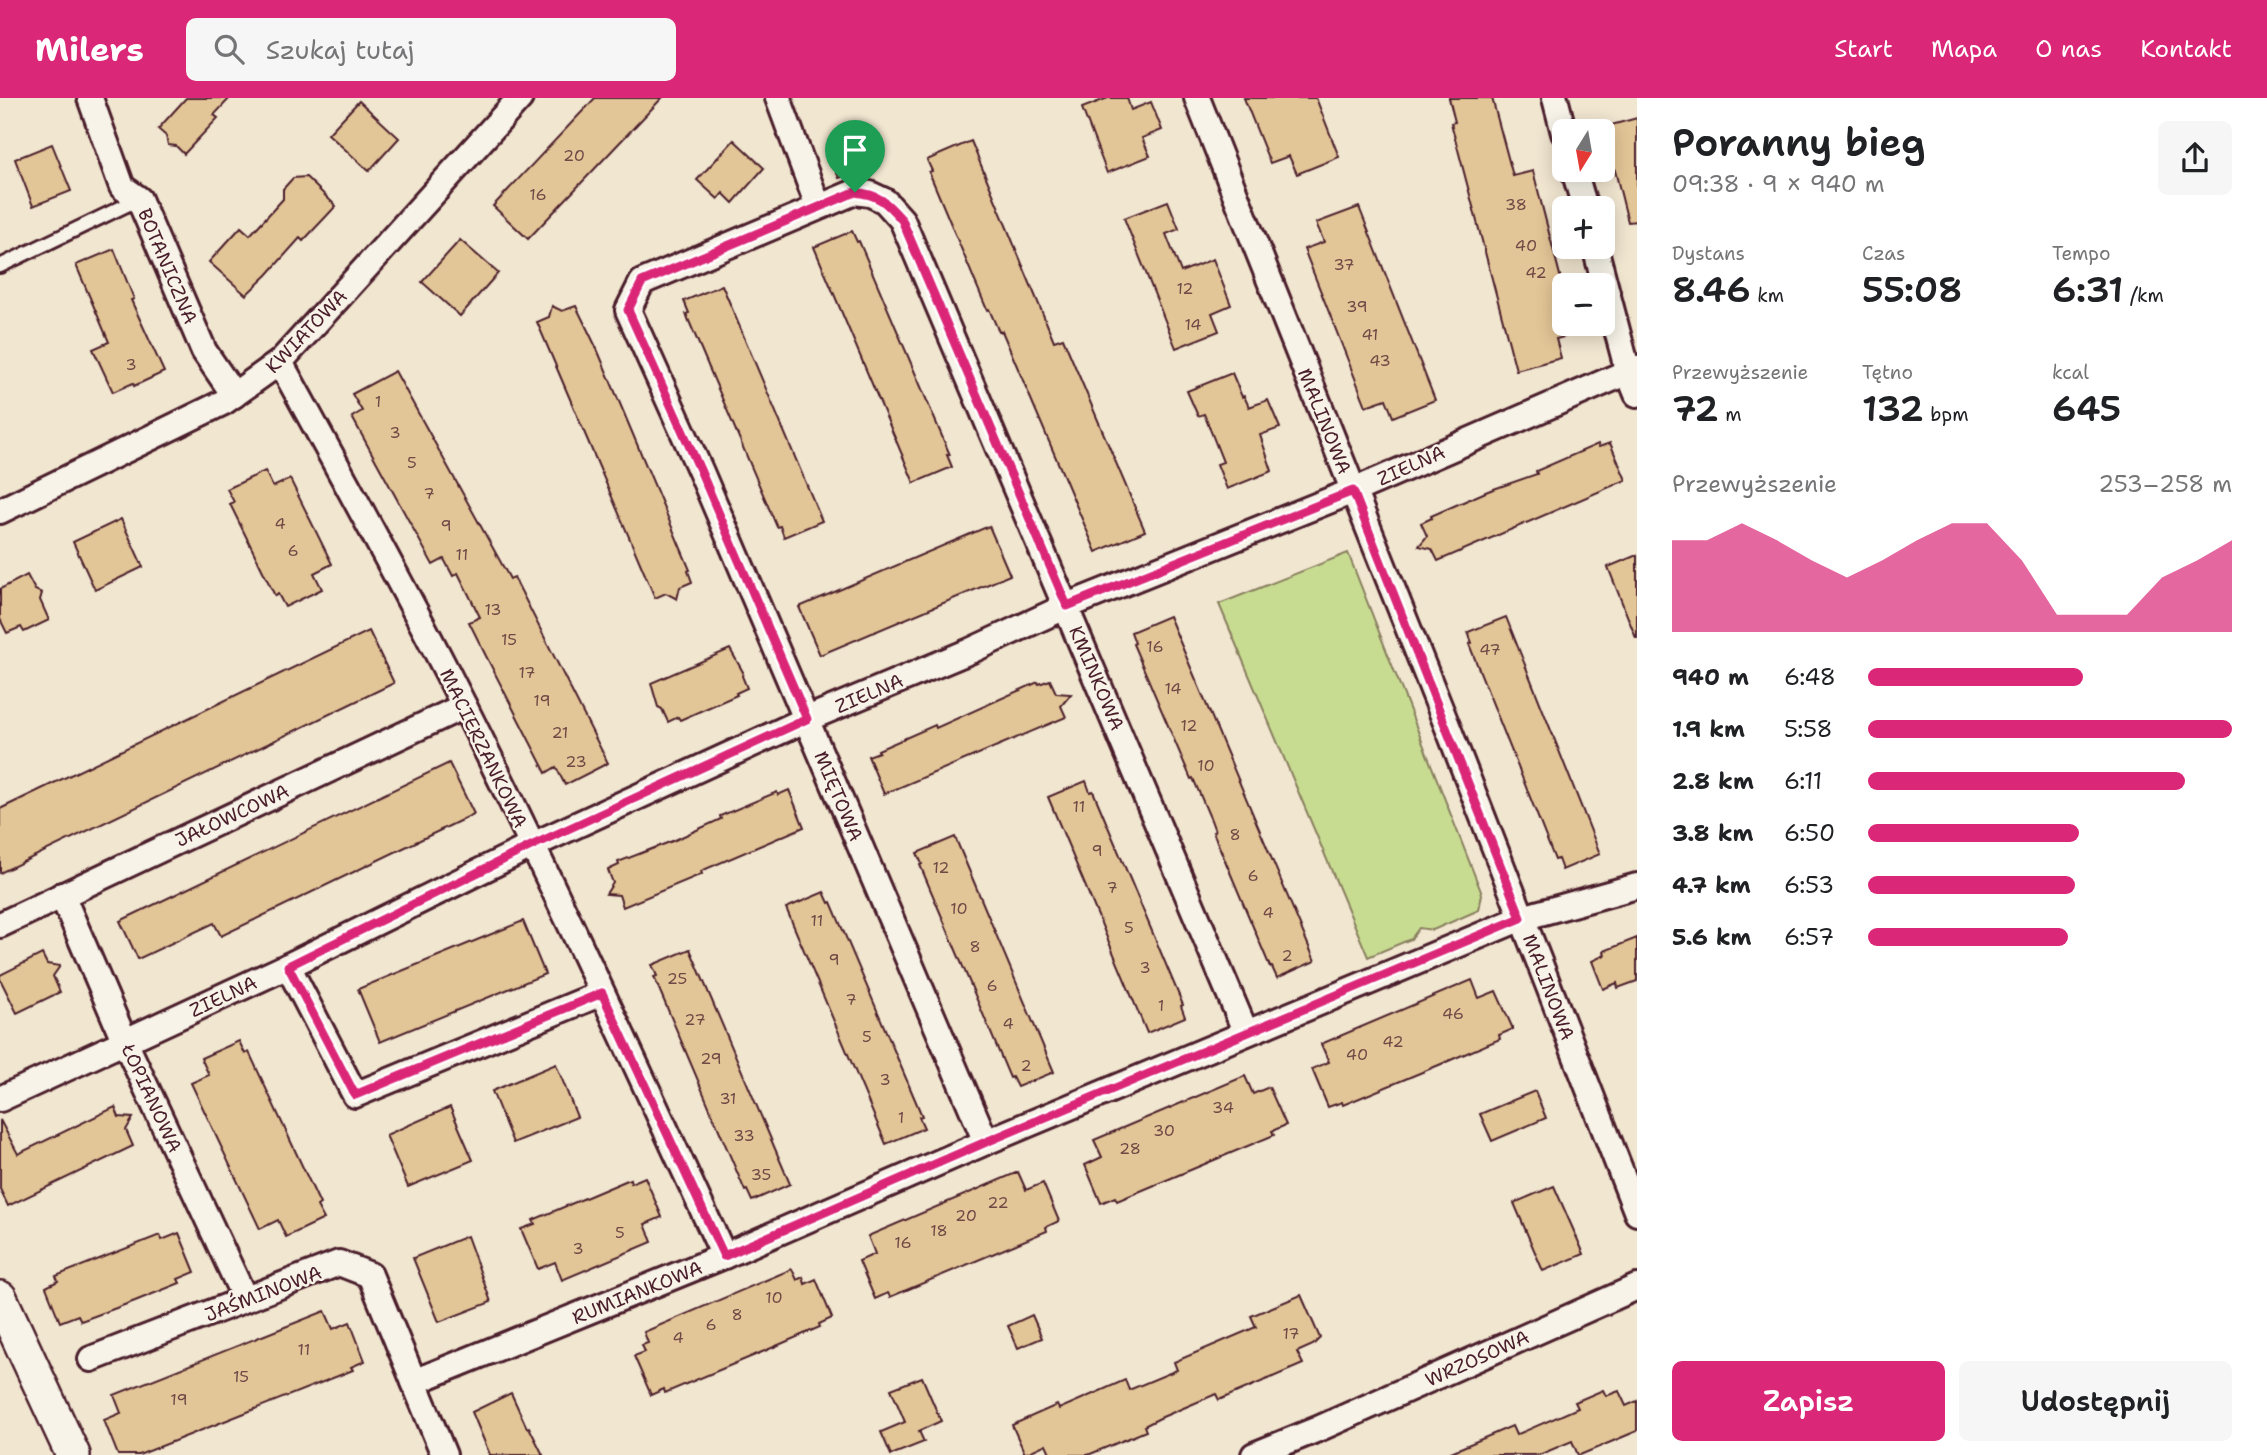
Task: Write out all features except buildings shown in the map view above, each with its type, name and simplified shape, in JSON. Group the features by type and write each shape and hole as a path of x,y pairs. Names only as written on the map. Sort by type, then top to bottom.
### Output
{"street":[{"name":"BOTANICZNA","path":"90,98 121,187 139,199 204,351 234,395"},
{"name":"KWIATOWA","path":"0,511 224,402 280,362 520,98"},
{"path":"779,98 818,206"},
{"name":"MALINOWA","path":"1197,98 1637,1213"},
{"path":"1555,98 1560,119"},
{"name":"KMINKOWA","path":"818,206 855,192 870,194 885,201 902,220 1246,1032"},
{"name":"MIĘTOWA","path":"818,206 642,282 628,310 701,472 986,1142"},
{"path":"1599,259 1634,378"},
{"name":"MACIERZANKOWA","path":"280,362 414,607 464,706 533,845 724,1256"},
{"name":"ZIELNA","path":"0,1099 288,966 533,845 807,719 970,651 1067,606 1634,378"},
{"name":"JAŁOWCOWA","path":"0,925 464,706"},
{"name":"RUMIANKOWA","path":"414,1382 724,1256 986,1142 1521,918 1637,886"},
{"name":"ŁOPIANOWA","path":"62,895 125,1042 245,1299"},
{"path":"288,966 355,1095 602,993"},
{"name":"JAŚMINOWA","path":"91,1359 339,1263 370,1275 444,1455"},
{"name":"WRZOSOWA","path":"1254,1455 1637,1287"},
{"path":"0,1298 74,1455"},
{"name":"WRZOSOWA","path":"1293,1455 1318,1429"}],"lane":[{"path":"0,266 139,199"}],"green space":[{"path":"1348,553 1482,894 1479,910 1433,930 1419,928 1411,939 1368,957 1219,604"}],"route":[{"path":"855,192 870,194 885,201 902,220 1067,606 1353,491 1521,918 986,1142 724,1256 602,993 355,1095 288,966 533,845 807,719 628,310 642,282 855,192"}]}
